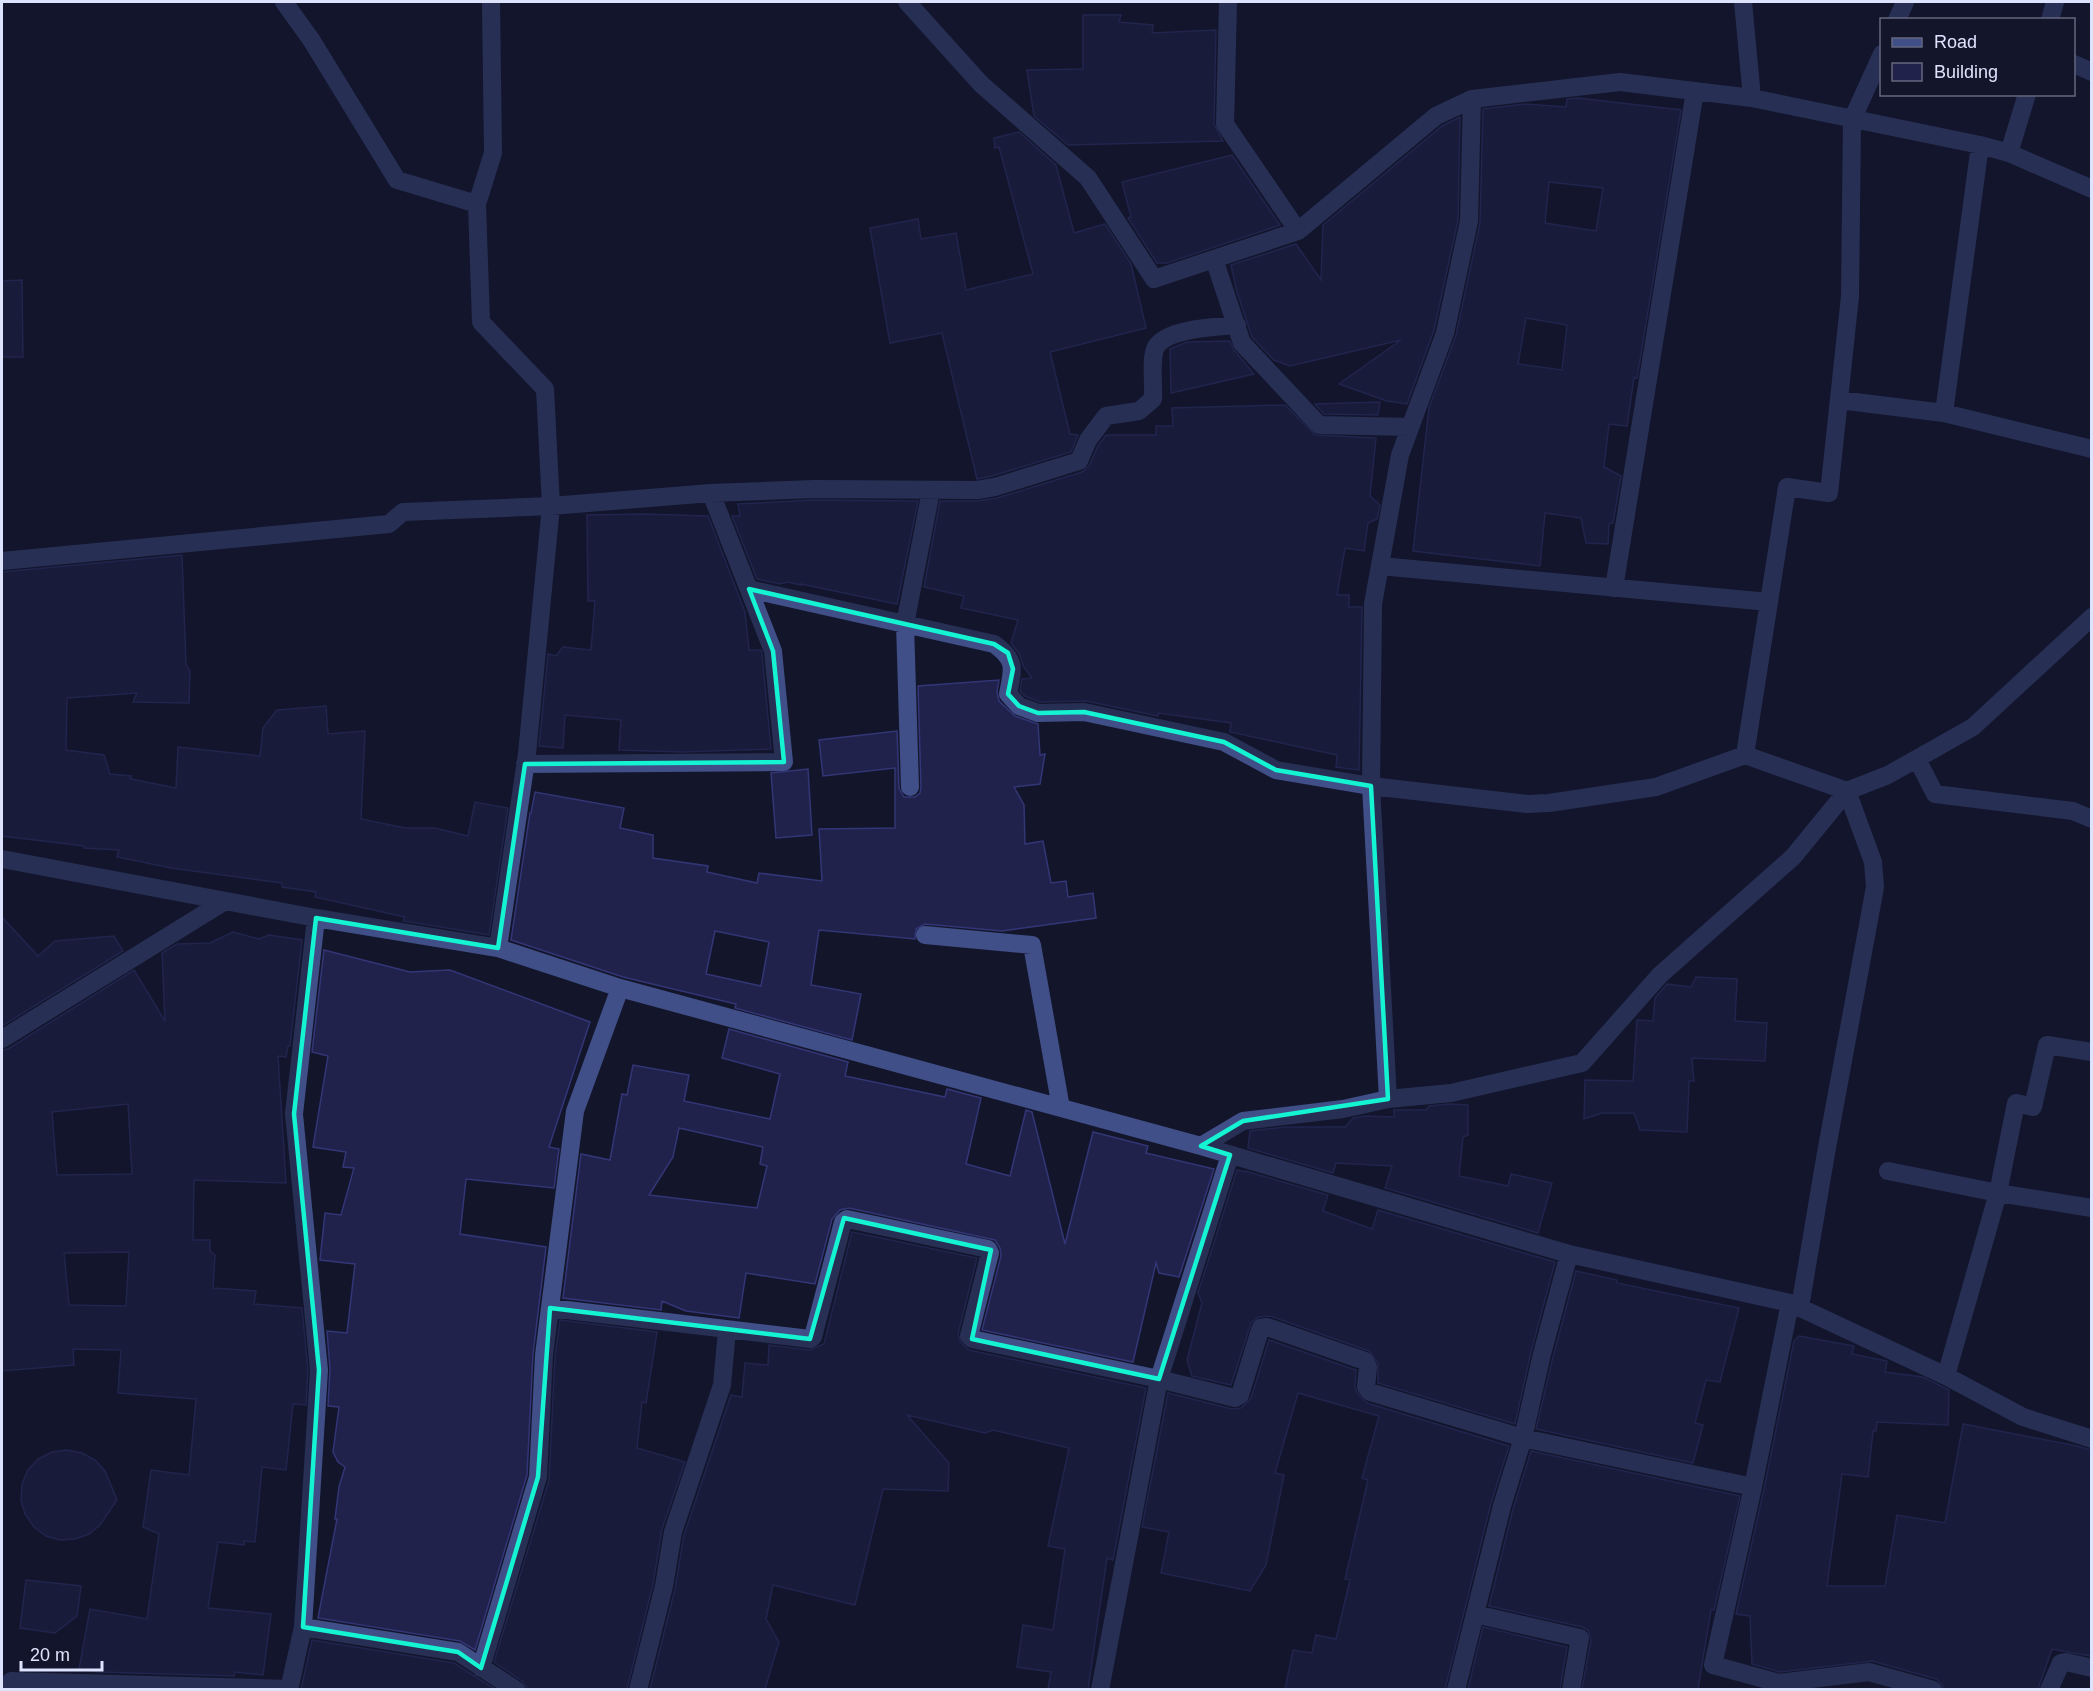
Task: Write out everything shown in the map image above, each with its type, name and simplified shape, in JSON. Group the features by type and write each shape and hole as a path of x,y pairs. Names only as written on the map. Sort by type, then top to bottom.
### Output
{"street":[{"path":"284,2 312,41 397,180 477,204"},
{"path":"491,2 493,153 477,204 482,322 545,389 551,506 525,764 498,948"},
{"path":"907,2 981,84 1088,178 1154,279 1298,231 1436,116 1472,99 1620,81 1752,98 1980,145 2009,153 2091,189"},
{"path":"1228,2 1225,124 1298,231"},
{"path":"1743,2 1752,98"},
{"path":"1898,18 1905,2"},
{"path":"2051,18 2055,2"},
{"path":"1745,755 1787,487 1829,493 1850,296 1852,120 1880,56"},
{"path":"2075,65 2091,72"},
{"path":"1614,588 1695,91"},
{"path":"2009,153 2026,96"},
{"path":"1388,1099 1371,786 1373,603 1400,455 1445,333 1469,221 1472,99"},
{"path":"1944,413 1980,145"},
{"path":"1214,259 1242,342 1320,425 1410,427"},
{"path":"2,561 389,524 403,512 551,506 711,493 814,489 931,491 987,489 1079,461 1088,440 1106,416 1139,411 1153,399 1154,356 1157,345 1170,337 1197,328 1236,325"},
{"path":"1839,400 1944,413 2091,449"},
{"path":"910,787 905,624 931,491"},
{"path":"525,764 784,762 773,651 711,493"},
{"path":"1380,566 1769,602"},
{"path":"749,589 994,644 1008,653 1013,669 1008,694 1019,706 1038,713 1084,712 1224,742 1276,770 1371,786 1527,804 1549,803 1656,787 1745,755 1847,791"},
{"path":"1201,1146 1243,1121 1343,1109 1388,1099 1451,1093 1582,1063 1660,975 1792,857 1847,791 1888,775 1973,728 2091,617"},
{"path":"1917,759 1935,794 2073,811 2091,819"},
{"path":"1847,791 1873,862 1875,887 1826,1153 1795,1305 1713,1665 1779,1686 1869,1672 1933,1689"},
{"path":"2,859 315,918 498,948 620,988 1201,1146 1569,1254 1795,1305 1946,1376 2023,1417 2091,1439"},
{"path":"2,1039 225,901"},
{"path":"9,1689 10,1682 289,1689 303,1627 320,1370 294,1114 315,918"},
{"path":"926,935 1032,945 1061,1108"},
{"path":"482,1668 538,1477 544,1355 575,1111 620,988"},
{"path":"1946,1376 1998,1193 2016,1103 2033,1107 2047,1045 2091,1052"},
{"path":"1100,1689 1159,1379 1230,1155"},
{"path":"1888,1171 1998,1193 2091,1208"},
{"path":"550,1308 813,1338 843,1222 847,1219 988,1249 990,1253 969,1336 972,1339 1238,1398 1260,1330 1267,1327 1365,1361 1368,1367 1366,1387 1370,1392 1523,1438 1753,1487"},
{"path":"1456,1689 1569,1254"},
{"path":"638,1689 664,1586 673,1532 722,1385 727,1330"},
{"path":"1475,1614 1580,1638 1571,1689"},
{"path":"303,1627 458,1653 516,1689"},
{"path":"2049,1689 2061,1663 2066,1662 2091,1668"}],"highlighted area":[{"path":"749,589 994,644 1008,653 1013,669 1008,694 1019,706 1038,713 1084,712 1224,742 1276,770 1371,786 1388,1099 1243,1121 1201,1146 1230,1155 1159,1379 972,1339 991,1250 844,1218 810,1339 550,1308 538,1477 481,1668 458,1652 303,1627 319,1370 294,1114 316,918 498,948 525,764 784,762 773,651"}],"building":[{"path":"1083,15 1121,15 1119,22 1153,25 1152,33 1216,30 1214,124 1223,141 1068,145 1034,116 1027,70 1083,69"},
{"path":"1578,98 1681,110 1627,426 1609,424 1604,467 1621,476 1613,523 1609,524 1608,544 1586,543 1581,518 1545,513 1540,566 1413,551 1429,408 1456,335 1480,223 1483,109 1525,104 1566,107 1567,99","holes":["1549,182 1603,188 1596,231 1545,223","1526,318 1567,325 1562,370 1518,364"]},
{"path":"1460,117 1458,220 1434,330 1407,404 1387,401 1339,384 1401,340 1290,366 1274,360 1252,337 1237,292 1231,265 1296,244 1321,280 1323,225 1442,126"},
{"path":"1019,132 1056,165 1074,233 1105,224 1131,264 1146,328 1050,352 1070,434 1078,435 1071,452 977,479 942,333 890,343 870,228 918,219 921,239 956,233 966,290 1033,274 999,147 995,148 994,138"},
{"path":"1232,155 1280,225 1167,263 1157,263 1128,218 1131,217 1122,182"},
{"path":"22,280 23,357 2,357 2,281"},
{"path":"1230,341 1234,350 1254,374 1171,393 1170,349 1187,342"},
{"path":"1380,402 1378,415 1324,414 1315,404"},
{"path":"1285,405 1315,435 1376,438 1370,496 1380,505 1377,519 1368,523 1364,551 1345,548 1337,595 1349,595 1349,607 1362,607 1359,770 1336,767 1337,755 1230,732 1231,723 1158,713 1158,716 1086,701 1040,702 1025,696 1020,691 1022,679 1032,678 1011,643 1018,620 961,608 964,596 924,587 940,501 977,501 997,498 1082,472 1089,466 1106,435 1156,435 1156,426 1173,426 1172,408"},
{"path":"814,500 918,501 897,604 801,584 788,582 780,584 757,579 732,516 740,516 738,504"},
{"path":"587,515 708,516 745,612 749,650 761,650 771,749 682,752 619,750 621,720 565,715 563,748 539,746 548,654 556,656 563,647 591,650 595,601 588,601"},
{"path":"182,555 186,664 190,671 189,703 133,702 137,693 67,698 66,750 104,755 110,774 131,776 131,779 176,788 178,747 260,756 263,728 277,710 326,706 328,734 365,731 361,819 405,828 435,828 468,836 475,802 508,808 489,935 403,921 405,917 315,897 316,892 282,887 282,883 171,868 117,857 119,850 84,848 84,846 2,836 2,572"},
{"path":"999,680 997,692 999,701 1015,716 1038,724 1040,755 1045,754 1040,784 1014,787 1024,805 1025,844 1043,841 1051,883 1066,881 1068,897 1093,893 1096,918 1002,931 925,924 916,929 915,939 819,930 811,985 861,994 852,1040 735,1008 736,1004 623,977 511,940 535,792 624,808 620,828 653,835 653,858 708,866 707,872 757,883 759,873 822,881 819,829 895,828 895,768 823,776 819,740 897,731 899,788 904,797 915,797 920,793 921,787 918,686","holes":["715,931 769,942 761,986 706,974"]},
{"path":"808,769 812,835 776,838 771,773"},
{"path":"2,917 38,956 55,941 114,936 123,951 2,1026"},
{"path":"233,932 259,939 269,935 302,940 290,1046 288,1046 286,1057 278,1056 286,1183 194,1180 193,1240 210,1240 210,1251 215,1255 213,1288 256,1291 254,1304 302,1308 308,1370 306,1405 293,1404 286,1470 262,1467 255,1542 244,1541 244,1545 218,1542 208,1608 271,1614 263,1675 235,1672 234,1676 99,1672 79,1669 90,1609 147,1619 159,1534 143,1527 151,1470 189,1475 196,1399 118,1393 121,1350 73,1349 74,1365 2,1371 2,1050 8,1049 134,970 165,1021 162,953 177,944 210,943","holes":["128,1104 132,1174 57,1175 52,1112","129,1252 126,1306 69,1305 64,1253"]},
{"path":"324,950 410,972 450,970 590,1022 549,1147 559,1149 554,1188 466,1179 460,1234 546,1247 533,1354 527,1475 475,1650 460,1641 318,1618 337,1519 335,1519 339,1487 345,1467 338,1462 333,1452 339,1407 328,1406 330,1369 327,1331 347,1333 355,1264 320,1260 325,1213 341,1215 354,1168 343,1167 346,1152 313,1147 328,1056 312,1052"},
{"path":"1696,977 1737,979 1735,1021 1767,1023 1765,1061 1692,1058 1694,1081 1689,1081 1687,1132 1640,1130 1634,1113 1602,1113 1584,1119 1585,1080 1633,1081 1637,1020 1653,1021 1655,998 1667,984 1691,987"},
{"path":"729,1029 848,1062 845,1076 945,1097 947,1089 981,1098 966,1164 1010,1176 1026,1110 1032,1112 1065,1244 1093,1132 1148,1146 1146,1153 1214,1169 1179,1277 1159,1273 1156,1263 1133,1362 982,1330 1001,1256 1000,1248 995,1240 849,1208 840,1210 832,1219 815,1284 746,1273 739,1318 686,1311 662,1301 661,1310 563,1298 581,1154 610,1160 622,1094 627,1095 633,1065 689,1075 684,1101 770,1119 780,1074 722,1058","holes":["679,1128 763,1147 760,1164 767,1166 757,1208 649,1195 673,1157"]},
{"path":"1468,1105 1468,1135 1463,1137 1459,1176 1508,1186 1511,1174 1552,1183 1538,1233 1385,1188 1392,1166 1336,1163 1333,1173 1248,1148 1250,1131 1285,1127 1345,1127 1353,1118 1394,1117 1394,1110 1426,1110 1429,1106"},
{"path":"1237,1170 1328,1195 1323,1211 1372,1229 1378,1210 1555,1262 1515,1424 1378,1383 1378,1363 1369,1351 1270,1316 1259,1317 1251,1323 1231,1385 1192,1376 1187,1360 1202,1303 1198,1293"},
{"path":"852,1232 977,1258 958,1334 961,1343 969,1350 1146,1388 1113,1560 1107,1558 1088,1689 1048,1689 1051,1672 1017,1667 1023,1625 1053,1630 1065,1549 1048,1546 1069,1448 993,1430 985,1433 907,1415 949,1463 948,1491 883,1489 855,1605 773,1585 766,1619 779,1642 765,1689 650,1689 675,1589 684,1535 731,1395 742,1397 745,1363 768,1365 769,1345 809,1350 824,1344"},
{"path":"1576,1271 1617,1280 1617,1283 1739,1308 1720,1382 1706,1380 1695,1423 1703,1425 1693,1463 1536,1429"},
{"path":"560,1320 657,1332 646,1403 642,1402 637,1448 685,1462 662,1529 653,1584 627,1689 527,1689 522,1681 494,1662 549,1480 555,1356"},
{"path":"1799,1336 1854,1346 1852,1354 1887,1361 1885,1372 1923,1377 1949,1390 1948,1425 1877,1422 1876,1431 1873,1431 1868,1477 1842,1474 1827,1586 1885,1586 1897,1515 1945,1523 1963,1424 2077,1446 2091,1450 2091,1656 2052,1649 2038,1689 1944,1689 1936,1679 1872,1661 1780,1672 1752,1664 1750,1616 1736,1614 1794,1341"},
{"path":"1269,1340 1356,1370 1357,1393 1367,1403 1509,1446 1491,1503 1445,1689 1285,1689 1293,1650 1312,1653 1316,1635 1336,1639 1350,1580 1345,1579 1368,1480 1362,1478 1379,1416 1298,1393 1275,1473 1284,1475 1266,1565 1250,1591 1161,1573 1169,1532 1142,1527 1168,1393 1232,1409 1241,1408 1251,1398"},
{"path":"67,1450 82,1453 95,1460 105,1471 117,1500 100,1525 89,1534 75,1539 60,1540 46,1536 34,1527 25,1514 21,1500 22,1484 28,1470 38,1459 52,1452"},
{"path":"1531,1451 1740,1496 1714,1610 1711,1610 1698,1689 1582,1689 1591,1640 1588,1630 1489,1606 1513,1509"},
{"path":"26,1580 81,1586 77,1616 55,1633 20,1628"},
{"path":"1483,1627 1567,1647 1560,1689 1468,1689"},
{"path":"312,1640 454,1663 495,1689 301,1689"}]}
